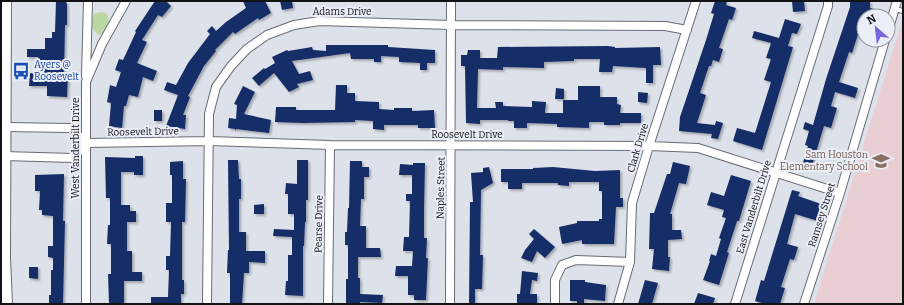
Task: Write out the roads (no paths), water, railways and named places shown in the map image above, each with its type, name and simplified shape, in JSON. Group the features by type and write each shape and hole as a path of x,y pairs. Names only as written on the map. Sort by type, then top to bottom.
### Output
{"main road":[{"path":"4,5 5,127 2,258 6,304"}],"street":[{"path":"86,82 88,1"},
{"name":"West Vanderbilt Drive","path":"86,304 86,82 102,44 126,1"},
{"name":"Naples Street","path":"450,304 451,1"},
{"name":"Clark Drive","path":"618,304 630,262 632,203 696,1"},
{"name":"East Vanderbilt Drive","path":"735,304 828,6 828,1"},
{"name":"Adams Drive","path":"207,304 209,114 216,87 231,66 247,49 268,35 294,25 318,20 451,25 665,26 687,30"},
{"name":"Ramsey Street","path":"804,304 840,194 883,48"},
{"path":"4,156 73,158 86,143 71,128 5,127"},
{"name":"Roosevelt Drive","path":"86,143 209,141 330,145 451,144 649,146 698,148 776,172 840,194"},
{"name":"Pearse Drive","path":"328,304 330,145"},
{"path":"555,304 555,280 562,265 576,260 630,262"}],"lane":[{"path":"896,5 903,11"}],"place":[{"name":"Ayers @ Roosevelt","path":"21,71"},
{"name":"Sam Houston Elementary School","path":"881,161"}]}
